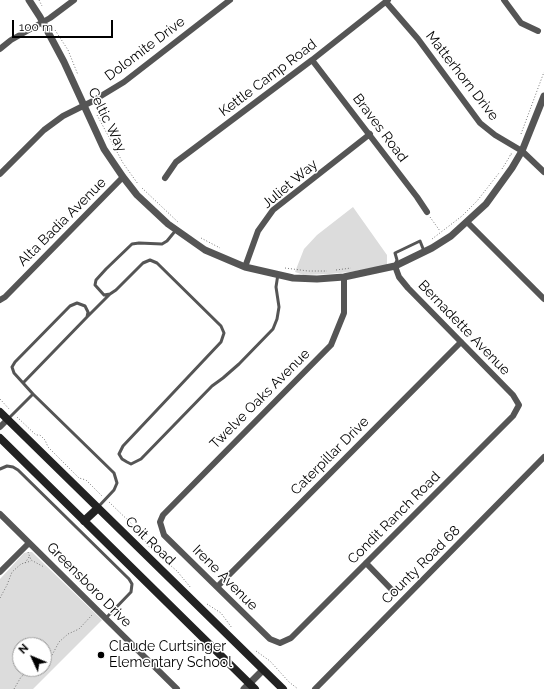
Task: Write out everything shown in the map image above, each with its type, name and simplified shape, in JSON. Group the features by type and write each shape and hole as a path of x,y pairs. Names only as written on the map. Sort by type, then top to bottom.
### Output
{"main road":[{"name":"Coit Road","path":"0,412 11,416 98,508 283,689"},
{"path":"0,438 249,687"},
{"path":"84,521 98,508"}],"street":[{"name":"Celtic Way","path":"29,0 43,22 64,62 104,149 123,177 143,200 205,250 245,267 293,278 344,277 395,266 423,248 451,236 486,204 512,168 522,151 544,96"},
{"path":"0,49 11,40 43,22 74,0"},
{"name":"Dolomite Drive","path":"0,174 44,130 63,116 124,82 230,0"},
{"path":"504,0 521,24 538,31"},
{"name":"Kettle Camp Road","path":"165,178 176,162 312,60 387,1"},
{"name":"Matterhorn Drive","path":"387,1 418,39 480,123 495,135 522,151 544,172"},
{"name":"Braves Road","path":"312,60 370,134 427,212"},
{"name":"Juliet Way","path":"245,267 258,231 274,210 370,134"},
{"name":"Alta Badia Avenue","path":"0,300 5,297 123,177"},
{"path":"468,222 544,299"},
{"name":"Bernadette Avenue","path":"395,266 399,277 408,288 513,395 519,405"},
{"name":"Twelve Oaks Avenue","path":"160,523 163,514 331,345 344,314 344,277"},
{"name":"Caterpillar Drive","path":"217,587 461,342"},
{"name":"Condit Ranch Road","path":"281,643 291,638 513,416 519,405"},
{"path":"0,427 11,416"},
{"name":"County Road 68","path":"315,689 544,457"},
{"name":"Greensboro Drive","path":"0,514 177,689"},
{"name":"Irene Avenue","path":"160,523 164,535 270,639 281,643"},
{"path":"0,572 29,543"},
{"path":"366,563 393,591"},
{"path":"249,687 263,670"}],"lane":[{"path":"110,294 104,295 95,285 96,280 106,269 132,244 162,244 167,241 178,227"},
{"path":"395,266 397,260 395,253 420,241 423,248"},
{"path":"23,383 110,294 143,263 150,260 157,263 221,326 224,333 221,342 123,446 119,454 122,459 131,464 141,459 212,386 239,364 273,329 277,319 279,307 276,287 278,274"},
{"path":"87,317 88,312 85,306 77,303 73,304 15,362 12,370 33,394 114,473 118,483 114,490 98,508"},
{"path":"11,416 33,394"},
{"path":"0,469 7,466 18,470 129,579 132,584 131,592 106,618"}],"path":[{"path":"520,135 544,72"},
{"path":"95,112 123,163 140,187 178,227"},
{"path":"423,248 462,216 477,201 501,171 510,154 512,154"},
{"path":"427,212 440,231"},
{"path":"197,236 223,250"},
{"path":"285,268 308,271 333,271 355,267"},
{"path":"0,399 11,416 36,435 40,435 45,440 48,447 79,478 86,480 138,530 150,548 177,571 193,590"},
{"path":"24,548 29,553 31,560 45,568"},
{"path":"25,563 29,557"},
{"path":"0,598 12,572 21,564 31,560"},
{"path":"207,603 221,613 234,630"},
{"path":"52,655 59,642 65,636 79,629 93,614"},
{"path":"255,650 270,661 289,682 298,689"},
{"path":"14,689 21,677"}],"shaded area":[{"path":"353,207 387,255 387,265 350,272 329,274 304,275 295,272 304,249 317,235"},
{"path":"32,552 102,620 52,670 52,637 12,637 12,677 45,677 33,689 0,689 0,579 24,553"}],"place":[{"name":"Claude Curtsinger Elementary School","path":"101,655"}]}
